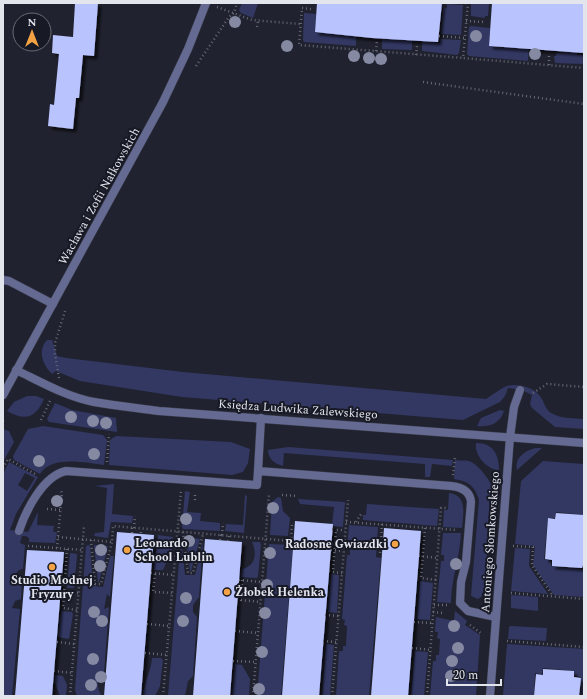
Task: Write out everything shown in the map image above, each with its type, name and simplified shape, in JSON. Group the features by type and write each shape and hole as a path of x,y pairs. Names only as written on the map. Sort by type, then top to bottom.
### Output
{"street":[{"name":"Wacława i Zofii Nałkowskich","path":"3,395 163,102 210,4"},
{"path":"3,280 9,281 53,304"},
{"name":"Księdza Ludwika Zalewskiego","path":"16,370 55,388 93,402 159,411 584,443"},
{"name":"Antoniego Słomkowskiego","path":"490,696 510,437 514,407 520,390"},
{"path":"19,531 22,521 45,483 60,473 88,472 257,485 261,418"},
{"path":"258,471 458,487 463,489 470,498 466,562 461,582 460,603 468,611 496,617"}],"path":[{"path":"234,13 238,3"},
{"path":"461,3 468,3 463,58"},
{"path":"210,4 258,21 300,24"},
{"path":"311,9 302,8 299,45 584,68"},
{"path":"257,27 258,21"},
{"path":"466,21 485,22"},
{"path":"439,36 465,38"},
{"path":"376,51 377,40"},
{"path":"416,55 417,46"},
{"path":"549,65 550,56"},
{"path":"422,82 584,104"},
{"path":"530,396 547,384 584,387"},
{"path":"107,462 109,434"},
{"path":"454,463 455,457"},
{"path":"3,468 8,459 19,465"},
{"path":"164,696 182,487"},
{"path":"57,548 62,493 60,488"},
{"path":"253,696 269,494"},
{"path":"282,495 297,496"},
{"path":"332,696 348,500"},
{"path":"427,696 441,508 447,508"},
{"path":"47,510 61,510"},
{"path":"356,523 361,514"},
{"path":"132,533 135,516"},
{"path":"346,522 468,531"},
{"path":"220,540 223,523"},
{"path":"91,540 95,584 101,584 112,542 113,526 291,541 293,536 292,523"},
{"path":"382,524 380,554 382,554"},
{"path":"70,696 84,526"},
{"path":"421,578 425,528"},
{"path":"332,529 345,530"},
{"path":"333,572 336,530"},
{"path":"183,532 188,573 193,573 203,534"},
{"path":"228,541 229,536"},
{"path":"58,537 112,542"},
{"path":"28,546 82,550"},
{"path":"513,546 533,547 532,565 552,596"},
{"path":"40,551 41,547"},
{"path":"51,552 52,548"},
{"path":"67,549 62,592 63,608 77,610"},
{"path":"331,550 343,551"},
{"path":"419,556 438,558"},
{"path":"329,571 342,573"},
{"path":"173,593 153,592 153,574 174,575"},
{"path":"417,578 436,580"},
{"path":"260,602 241,600 240,587 241,580 262,582"},
{"path":"62,592 78,593"},
{"path":"509,593 584,599"},
{"path":"434,612 443,613"},
{"path":"326,615 338,616"},
{"path":"414,622 433,623"},
{"path":"147,624 170,626"},
{"path":"235,631 258,633"},
{"path":"323,641 336,642"},
{"path":"505,641 584,647"},
{"path":"57,642 74,644"},
{"path":"412,648 431,650"},
{"path":"145,653 167,655"},
{"path":"233,660 256,662"},
{"path":"54,671 72,673"}],"shaded area":[{"path":"242,3 258,3 253,18 241,13 239,10"},
{"path":"471,3 489,3 488,16 485,16 485,18 471,16"},
{"path":"447,4 463,5 461,35 441,34 443,7 447,8"},
{"path":"304,13 316,14 315,32 348,35 356,32 356,46 304,42"},
{"path":"469,27 490,28 489,46 521,48 529,46 528,61 469,56 467,54"},
{"path":"382,35 412,40 412,50 382,49"},
{"path":"440,39 461,40 459,53 457,55 422,51 422,41 440,43"},
{"path":"564,49 577,50 577,55 584,55 584,64 555,63 554,56 556,56 556,53 564,53"},
{"path":"47,340 52,340 57,356 183,372 486,399 505,387 519,385 536,392 541,397 546,408 553,414 564,418 584,419 584,429 555,427 532,408 530,404 532,395 522,390 508,388 505,396 500,402 463,420 182,397 80,381 56,371 52,374 42,358 42,349"},
{"path":"27,396 36,396 44,399 34,414 25,417 7,411 14,402"},
{"path":"55,403 72,410 116,418 117,432 49,422 47,419"},
{"path":"500,410 504,411 497,422 486,426 477,426 481,418"},
{"path":"43,426 103,435 107,440 104,465 79,462 61,462 45,468 40,474 14,460 13,456 28,429"},
{"path":"3,429 9,431 14,442 3,462"},
{"path":"116,436 231,442 250,449 248,463 243,472 232,475 109,465 110,440"},
{"path":"476,443 487,445 494,450 498,459 499,470 486,465 482,461 477,452"},
{"path":"288,447 453,460 452,466 432,464 430,477 425,477 425,464 284,453 283,466 277,464 269,456 268,450"},
{"path":"535,448 542,448 517,470 517,462 521,456"},
{"path":"455,460 469,461 476,465 489,480 493,488 484,589 482,596 478,599 471,596 479,500 475,491 470,485 463,481 454,479"},
{"path":"543,461 584,464 584,515 556,512 555,518 548,518 544,559 551,561 551,566 583,569 584,563 584,597 554,595 533,565 535,546 515,544 521,481"},
{"path":"9,462 38,477 16,514 10,530 28,532 38,512 37,525 54,526 53,532 57,532 55,543 29,542 29,538 22,536 20,543 25,545 23,569 16,573 17,577 22,579 21,599 15,601 12,608 20,609 12,696 3,696 3,474","holes":["25,473 35,478 27,491 18,485"]},
{"path":"114,484 112,514 133,516 132,523 111,522 108,538 94,536 95,533 104,532 107,488 95,486"},
{"path":"185,491 190,492 187,512 201,513 200,521 220,523 220,531 183,529"},
{"path":"449,493 459,497 462,502 462,528 443,527 444,510 448,510"},
{"path":"245,495 247,496 244,533 225,531 226,524 243,525"},
{"path":"278,497 281,498 283,511 290,518 288,536 270,535 272,502"},
{"path":"298,499 345,502 343,527 332,526 334,507 300,504"},
{"path":"367,504 439,509 437,526 363,520 363,515 366,515"},
{"path":"349,525 378,527 376,557 381,558 369,696 336,696 339,651 343,651 343,646 346,646 347,626 344,625 345,620 342,619 347,555 350,555 350,549 347,549"},
{"path":"443,533 461,533 452,586 451,603 437,602 441,561 444,561 444,555 441,555"},
{"path":"158,535 173,537 172,550 163,570 154,570"},
{"path":"181,537 185,575 195,575 203,542 199,597 193,605 193,612 197,617 193,676 188,681 185,696 168,696"},
{"path":"186,537 200,539 191,571 190,571"},
{"path":"252,542 260,542 261,545 258,576 257,578 241,577 242,569 253,562 255,550"},
{"path":"269,544 293,545 281,696 257,696"},
{"path":"90,545 93,586 103,587 110,556 114,556 110,597 107,594 104,609 109,607 104,673 98,677 99,690 102,696 77,696 75,690 86,546"},
{"path":"94,545 108,546 99,582 98,582"},
{"path":"515,548 530,549 529,566 548,594 511,591"},
{"path":"70,553 77,554 74,588 67,588"},
{"path":"331,574 339,575 337,613 328,612"},
{"path":"420,581 433,583 430,620 417,619"},
{"path":"511,595 538,597 538,611 511,608"},
{"path":"61,611 72,612 73,614 69,639 58,637"},
{"path":"455,611 467,621 465,625 480,635 476,696 430,696 433,661 436,661 436,655 439,655 440,639 437,638 438,632 435,632 436,617 454,621"},
{"path":"509,627 547,628 546,641 508,639"},
{"path":"326,644 334,645 330,696 322,696"},
{"path":"507,644 584,649 584,696 580,696 581,677 574,676 574,671 543,668 542,674 535,673 534,696 503,696"},
{"path":"415,651 428,652 424,696 411,696"},
{"path":"152,658 161,658 163,660 160,686 155,696 143,696 150,668"},
{"path":"235,664 242,665 250,679 249,696 232,696"},
{"path":"55,675 63,676 67,685 66,696 60,696 55,683"}],"building":[{"path":"75,3 98,3 94,56 83,55 79,98 76,98 73,129 48,126 50,104 54,105 59,54 52,53 53,35 73,37"},
{"path":"317,3 442,3 438,42 372,38 315,32"},
{"path":"492,3 584,3 584,53 489,46"},
{"path":"556,513 584,515 584,562 582,568 552,566 552,560 545,559 548,518 555,519"},
{"path":"295,521 333,524 319,696 282,696"},
{"path":"384,528 421,531 408,696 371,696"},
{"path":"117,532 154,535 141,696 104,696"},
{"path":"205,539 242,542 230,696 193,696"},
{"path":"27,550 64,552 52,696 15,696"},
{"path":"543,669 574,671 574,677 581,678 579,696 534,696 536,674 543,675"}],"place":[{"name":"Radosne Gwiazdki","path":"395,544"},
{"name":"Leonardo School Lublin","path":"127,550"},
{"name":"Studio Modnej Fryzury","path":"52,567"},
{"name":"Żłobek Helenka","path":"227,592"}]}
